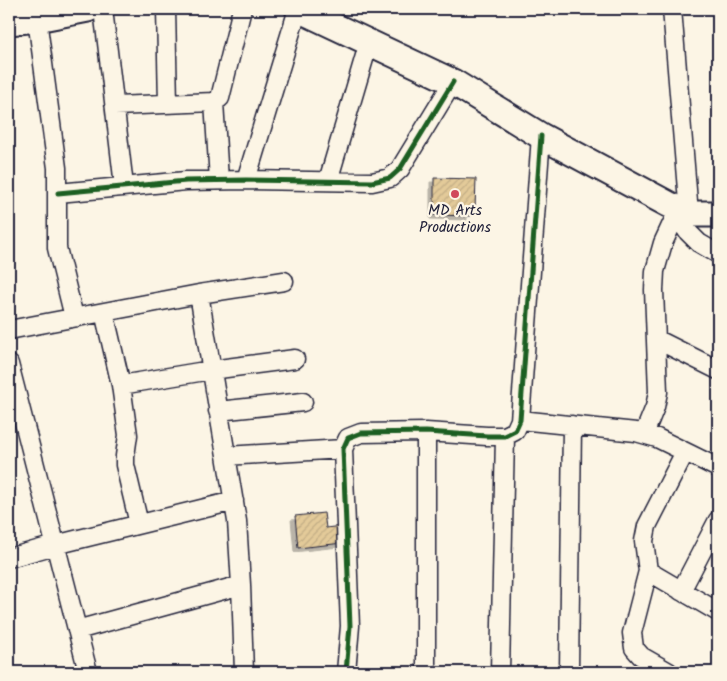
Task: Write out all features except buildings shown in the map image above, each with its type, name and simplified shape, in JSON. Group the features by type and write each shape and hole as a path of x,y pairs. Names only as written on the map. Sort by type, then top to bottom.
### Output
{"main road":[{"path":"9,22 37,14 88,9"},
{"path":"298,9 453,82 541,136 678,211 718,214"}],"street":[{"path":"103,9 124,186"},
{"path":"166,9 168,104"},
{"path":"114,106 214,102 220,98 242,9"},
{"path":"246,180 298,9"},
{"path":"672,9 678,211 688,232 699,243 718,254"},
{"path":"37,14 56,168 58,193 57,248 74,318"},
{"path":"328,181 369,42"},
{"path":"58,193 186,181 372,182 390,178 400,169 453,82"},
{"path":"214,102 219,180"},
{"path":"346,672 350,626 343,449 348,438 361,433 426,432 505,436 515,432 520,420 541,136"},
{"path":"644,434 655,407 658,392 654,271 663,243 678,211"},
{"path":"9,330 199,294 284,281"},
{"path":"199,294 237,521 244,672"},
{"path":"104,312 121,385 128,435 125,465 140,524"},
{"path":"656,339 718,370"},
{"path":"121,385 211,370 295,359"},
{"path":"9,364 88,672"},
{"path":"218,411 303,402"},
{"path":"520,420 636,432 657,438 718,468"},
{"path":"569,672 572,425"},
{"path":"426,432 426,672"},
{"path":"500,672 505,436"},
{"path":"226,456 343,449"},
{"path":"669,672 641,656 634,648 632,633 648,571 644,541 647,526 685,452"},
{"path":"9,558 234,501"},
{"path":"682,590 718,520"},
{"path":"648,571 718,612"},
{"path":"77,630 241,585"}],"cycle path":[{"path":"58,193 186,181 372,182 390,178 400,169 453,82"},
{"path":"346,672 350,626 343,449 348,438 361,433 426,432 505,436 515,431 520,420 541,136"}],"place":[{"name":"MD Arts Productions","path":"455,194"}]}
